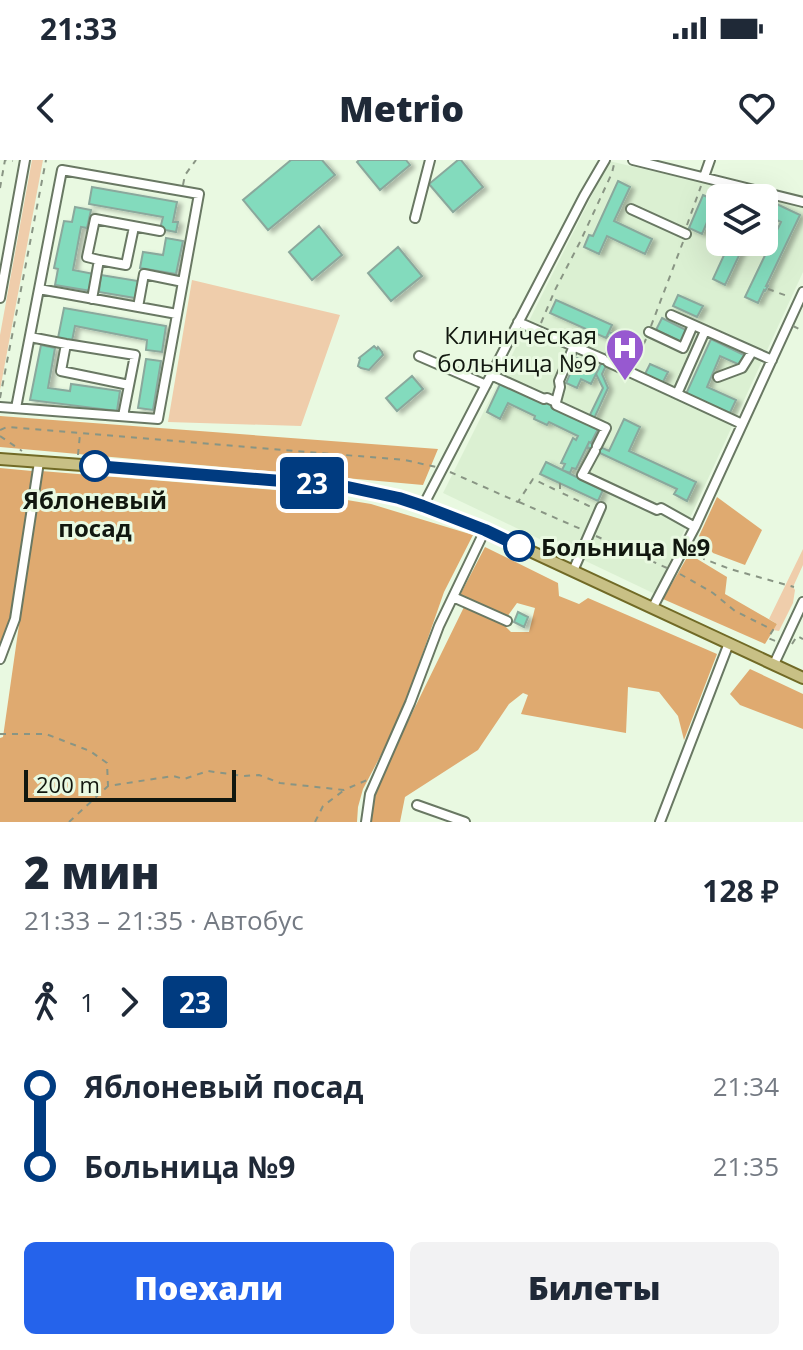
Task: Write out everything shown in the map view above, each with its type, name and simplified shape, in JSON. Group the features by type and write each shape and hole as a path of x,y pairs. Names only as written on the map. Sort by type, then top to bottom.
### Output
{"main road":[{"path":"0,459 343,486 399,498 485,530 803,678"}],"street":[{"path":"0,298 25,160"},
{"path":"415,218 430,160"},
{"path":"423,506 605,160"},
{"path":"633,160 803,202"},
{"path":"704,177 710,160"},
{"path":"0,407 158,419 199,194 62,170 16,408"},
{"path":"631,209 686,234"},
{"path":"134,227 126,265 87,257 95,219 160,231"},
{"path":"92,299 99,260"},
{"path":"138,307 144,274 183,282"},
{"path":"39,289 177,314"},
{"path":"653,607 695,527 801,296"},
{"path":"671,315 772,360"},
{"path":"518,322 742,424"},
{"path":"649,332 683,348 693,325"},
{"path":"677,394 705,331"},
{"path":"30,337 135,355 123,416"},
{"path":"66,344 61,371 129,385"},
{"path":"556,402 559,381 574,346"},
{"path":"718,377 742,368 752,352"},
{"path":"419,356 486,385"},
{"path":"491,375 556,402 556,405 606,428 582,475 657,510 661,508 695,527"},
{"path":"0,659 15,619 39,462"},
{"path":"573,571 600,509"},
{"path":"366,822 370,794 410,703 439,626 485,530"},
{"path":"453,597 507,621"},
{"path":"774,664 799,622 803,602"},
{"path":"660,822 729,643"},
{"path":"417,805 465,822"}],"path":[{"path":"0,188 5,160 13,161"},
{"path":"0,398 46,160"},
{"path":"182,190 185,175 196,160"},
{"path":"537,330 612,173 615,160"},
{"path":"631,373 686,234 685,228 704,177"},
{"path":"768,289 801,296"},
{"path":"0,430 7,427 405,460 442,469 518,502 533,479 600,509"},
{"path":"77,465 80,433"},
{"path":"0,436 23,452"},
{"path":"560,483 560,492"},
{"path":"688,540 704,559 794,587"},
{"path":"0,734 46,734 90,751 107,763 108,786"},
{"path":"69,822 108,786 173,776 184,779 208,771 259,775 280,783 344,790"},
{"path":"315,822 323,806 344,790 378,775"}],"shaded area":[{"path":"32,160 43,160 0,390 0,335"},
{"name":"Клиническая больница №9","path":"609,161 708,184 706,256 778,256 778,200 803,206 803,272 655,594 443,493"},
{"path":"192,280 340,315 301,426 168,422"},
{"path":"0,416 438,449 423,485 0,447"},
{"path":"0,468 32,471 13,604 0,658"},
{"path":"41,471 299,492 371,504 473,535 444,592 406,701 363,789 357,822 0,822 0,738 3,737"},
{"path":"717,497 762,530 745,565 713,553 699,536"},
{"path":"485,547 558,583 559,596 579,604 588,598 717,654 684,740 678,716 659,692 628,687 626,733 521,714 528,695 523,693 509,704 478,750 405,797 400,822 371,822 372,795 464,607 501,622 511,632 529,632 535,608 517,603 507,617 460,595"},
{"path":"803,549 803,565 793,587 793,603 779,631 773,630 777,624 769,619"},
{"path":"689,554 727,577 725,594 777,624 765,644 663,599"},
{"path":"750,669 803,694 803,729 740,705 730,694"}],"building":[{"path":"291,160 322,160 335,175 268,230 243,200"},
{"path":"406,160 410,165 380,190 357,162"},
{"path":"458,160 483,187 453,212 429,184"},
{"path":"618,181 630,187 614,221 652,239 645,254 607,236 599,254 584,247 589,235 593,236"},
{"path":"92,187 177,202 173,222 178,222 176,232 160,229 163,217 89,204"},
{"path":"703,195 706,196 706,225 702,234 689,228"},
{"path":"778,205 800,215 758,303 745,297 765,256 778,256 778,228 781,222 778,221"},
{"path":"75,207 91,210 87,228 81,227 73,270 94,274 91,291 55,285 58,269 54,268 64,221 72,222"},
{"path":"319,226 342,255 312,280 289,252"},
{"path":"166,238 183,241 176,274 140,268 143,252 163,255"},
{"path":"398,247 422,276 391,301 368,273"},
{"path":"724,256 739,256 725,285 713,279"},
{"path":"101,275 138,281 135,298 99,292"},
{"path":"678,295 703,306 697,317 673,306"},
{"path":"556,300 612,325 606,338 550,313"},
{"path":"64,308 166,326 162,352 146,350 147,340 75,326 72,341 58,338"},
{"path":"662,318 686,330 681,342 656,330"},
{"path":"609,332 616,335 618,340 602,374 608,388 591,425 598,429 576,469 572,468 570,473 562,470 565,464 561,463 573,438 576,440 578,436 549,422 547,425 534,419 535,416 508,403 500,419 487,412 501,382 545,403 547,399 586,423 603,388 596,374 612,340 607,336"},
{"path":"711,339 744,355 740,365 720,356 707,387 736,400 729,415 686,394"},
{"path":"41,345 55,348 48,388 70,391 71,384 120,391 117,411 30,400"},
{"path":"374,346 383,355 369,370 358,366 359,358"},
{"path":"577,358 599,368 591,384 581,379 577,388 566,383"},
{"path":"146,359 161,361 153,410 138,408"},
{"path":"650,364 668,372 662,384 644,376"},
{"path":"412,376 423,389 397,411 386,398"},
{"path":"624,419 640,427 629,451 696,482 687,501 674,494 677,489 587,447 589,442 609,451"},
{"path":"546,462 603,490 598,501 540,474"},
{"path":"518,612 528,617 524,627 514,622"}],"bus line":[{"name":"23","path":"95,466 343,486 423,506 519,546"}],"place":[{"name":"Клиническая больница №9","path":"625,382"},
{"name":"Яблоневый посад","path":"95,466"},
{"name":"Больница №9","path":"519,546"}]}
